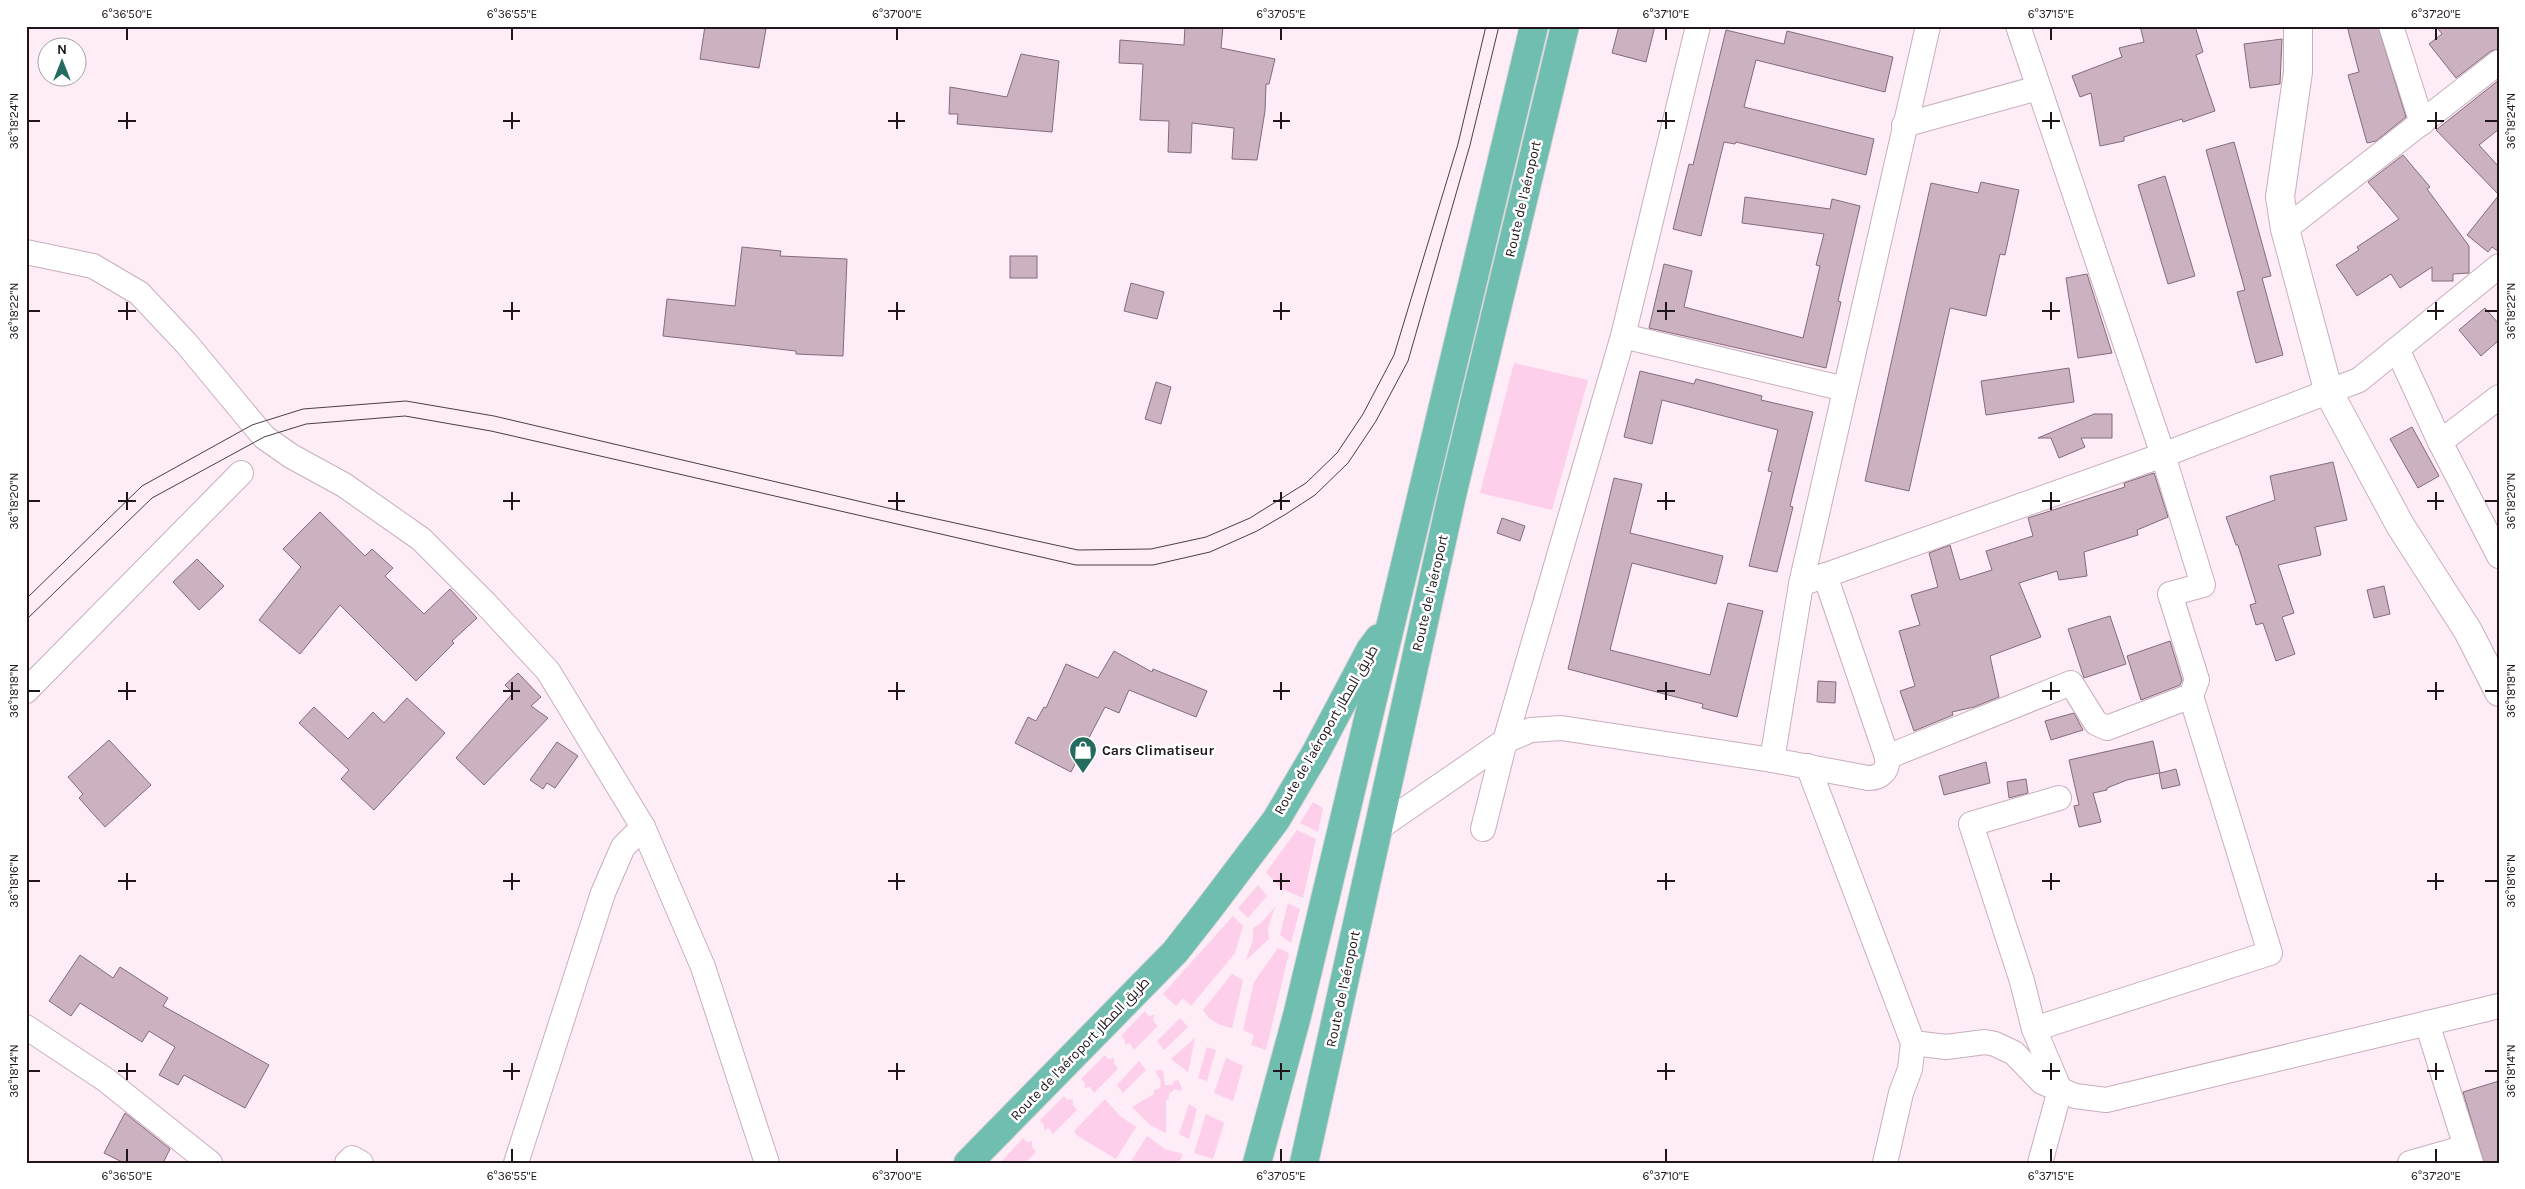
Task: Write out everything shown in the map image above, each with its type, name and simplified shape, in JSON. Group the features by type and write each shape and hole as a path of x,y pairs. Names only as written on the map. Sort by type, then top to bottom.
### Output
{"highway":[{"name":"Route de l'aéroport طريق المطار","path":"968,1163 1175,952 1276,820 1315,754 1370,650 1390,626 1534,26"},
{"name":"Route de l'aéroport","path":"1305,1159 1453,491 1565,26"},
{"path":"1257,1163 1298,1016 1390,626"}],"street":[{"path":"1483,829 1505,741 1623,336 1698,26"},
{"path":"1772,760 1801,584 1928,26"},
{"path":"2018,26 2163,455 2203,585 2170,594 2197,680 2191,696 2270,953 2034,1029"},
{"path":"2298,26 2298,72 2280,197 2285,229 2329,393 2395,517 2468,631 2499,692"},
{"path":"2391,26 2422,123"},
{"path":"2285,229 2499,62"},
{"path":"1904,125 2038,88"},
{"path":"26,252 93,266 139,293 186,343 264,437 291,456 344,486 421,539 486,604 548,671 643,827 704,967 767,1163"},
{"path":"1801,584 2163,455 2359,380 2499,266"},
{"path":"1623,336 1845,389"},
{"path":"2396,348 2440,442 2499,556"},
{"path":"2440,442 2499,397"},
{"path":"26,691 240,473"},
{"path":"1377,830 1505,741 1531,730 1561,728 1772,760 1872,778 1885,771 1887,756 1825,575"},
{"path":"1887,756 2071,683 2096,723 2107,728 2191,696"},
{"path":"1808,766 1912,1043 1910,1069 1901,1093 1884,1163"},
{"path":"2040,1163 2060,1090 2034,1029 2022,981 1971,824 2059,798"},
{"path":"516,1163 603,893 623,847 643,827"},
{"path":"1912,1043 1946,1047 1985,1042 1995,1044 2014,1053 2042,1082 2060,1090 2090,1099 2122,1097 2499,1006"},
{"path":"2410,1163 2469,1155 2427,1022"},
{"path":"26,1027 106,1080 210,1163"},
{"path":"347,1163 352,1158 361,1163"}],"shaded area":[{"path":"1514,363 1588,380 1552,510 1480,493"},
{"path":"1313,802 1323,808 1318,832 1300,823"},
{"path":"1297,830 1316,839 1303,898 1282,889 1266,872"},
{"path":"1258,885 1267,896 1248,918 1238,908"},
{"path":"1288,903 1300,909 1291,943 1280,935"},
{"path":"1275,907 1268,928 1269,939 1246,960 1253,939 1253,928 1260,924"},
{"path":"1233,916 1243,926 1235,953 1191,1006 1183,998 1176,1006 1163,994"},
{"path":"1278,948 1289,953 1266,1050 1251,1045 1254,1035 1243,1030 1254,982"},
{"path":"1232,974 1243,980 1232,1028 1215,1022 1203,1010"},
{"path":"1145,1011 1148,1016 1154,1015 1153,1021 1158,1026 1134,1050 1130,1043 1125,1045 1125,1040 1121,1036"},
{"path":"1180,1018 1188,1027 1164,1050 1157,1041"},
{"path":"1195,1038 1188,1072 1171,1059"},
{"path":"1207,1047 1216,1050 1207,1081 1198,1078"},
{"path":"1105,1055 1108,1059 1114,1058 1114,1064 1118,1069 1094,1093 1090,1087 1085,1088 1085,1083 1081,1079"},
{"path":"1226,1058 1243,1066 1233,1101 1214,1093"},
{"path":"1139,1061 1146,1070 1123,1093 1117,1085"},
{"path":"1155,1071 1163,1071 1165,1085 1173,1085 1174,1081 1178,1080 1182,1088 1181,1091 1174,1089 1171,1093 1169,1092 1169,1099 1166,1100 1166,1133 1150,1125 1132,1107 1154,1094 1154,1090 1160,1088 1161,1081"},
{"path":"1064,1096 1067,1100 1073,1099 1073,1105 1077,1110 1053,1134 1049,1128 1044,1130 1044,1125 1040,1120"},
{"path":"1105,1099 1120,1116 1136,1127 1116,1159 1078,1136 1074,1131"},
{"path":"1189,1104 1197,1109 1189,1139 1179,1134"},
{"path":"1206,1114 1224,1123 1213,1159 1194,1153"},
{"path":"1147,1136 1165,1149 1183,1154 1179,1163 1130,1163"},
{"path":"1023,1138 1027,1142 1032,1141 1032,1147 1036,1152 1025,1163 1000,1163"}],"building":[{"path":"705,26 747,26 766,29 759,68 700,59"},
{"path":"1185,26 1223,26 1221,48 1275,59 1269,84 1266,84 1265,111 1257,160 1232,159 1234,128 1192,123 1191,153 1168,152 1169,121 1140,120 1143,64 1119,63 1120,40 1184,45"},
{"path":"1619,26 1655,26 1646,62 1612,53"},
{"path":"2140,26 2195,26 2203,52 2196,55 2215,111 2183,122 2182,119 2124,137 2124,141 2100,146 2091,93 2080,97 2072,76 2122,57 2119,48 2144,42"},
{"path":"2347,26 2378,26 2406,117 2376,141 2367,143 2348,75 2359,72"},
{"path":"2436,26 2499,26 2499,49 2491,51 2456,78 2429,44 2442,34"},
{"path":"1726,30 1784,44 1787,31 1893,57 1885,92 1756,60 1744,107 1874,139 1866,175 1736,142 1735,144 1724,142 1701,236 1673,229 1689,164 1693,165"},
{"path":"2282,39 2280,84 2250,88 2244,44"},
{"path":"1021,54 1059,61 1052,132 957,124 958,114 949,114 950,87 1007,97"},
{"path":"2499,80 2499,129 2479,145 2499,167 2499,195 2436,130"},
{"path":"2234,142 2271,276 2262,278 2283,355 2256,363 2237,292 2245,290 2206,150"},
{"path":"2403,155 2430,187 2427,189 2469,246 2469,273 2453,274 2453,281 2432,281 2432,267 2400,288 2391,274 2357,296 2336,265 2359,250 2357,247 2399,219 2368,182"},
{"path":"2165,176 2195,276 2168,284 2138,185"},
{"path":"1981,182 2019,190 2005,255 2000,254 1986,316 1950,308 1909,491 1865,481 1931,183 1978,193"},
{"path":"2499,195 2499,252 2492,247 2488,252 2467,235"},
{"path":"1745,197 1830,209 1832,199 1860,206 1838,301 1841,302 1826,368 1649,328 1664,264 1692,271 1684,307 1803,338 1820,266 1816,265 1824,234 1742,223"},
{"path":"742,247 781,251 780,256 847,259 843,356 796,354 796,351 663,336 667,299 735,306"},
{"path":"1010,256 1037,256 1037,278 1010,278"},
{"path":"2087,274 2112,353 2078,358 2066,278"},
{"path":"1131,283 1164,292 1157,319 1124,311"},
{"path":"2485,308 2499,324 2499,340 2481,356 2459,330"},
{"path":"2069,368 2074,402 1986,415 1981,381"},
{"path":"1640,371 1694,384 1696,379 1762,396 1761,400 1813,412 1790,506 1793,507 1777,572 1749,566 1772,472 1768,471 1778,430 1662,400 1652,444 1624,437"},
{"path":"1156,382 1171,387 1161,424 1145,419"},
{"path":"2094,414 2112,414 2112,438 2081,438 2085,447 2059,458 2051,438 2038,438"},
{"path":"2412,427 2439,476 2418,488 2390,439"},
{"path":"2333,462 2347,520 2315,527 2321,555 2278,565 2294,613 2282,617 2295,654 2276,661 2263,623 2256,625 2250,605 2256,603 2238,545 2236,545 2226,517 2275,500 2270,476"},
{"path":"2154,473 2168,517 2137,530 2138,535 2084,552 2087,576 2059,580 2057,571 2019,583 2041,637 1990,656 1999,697 1974,707 1952,712 1953,715 1914,731 1900,691 1915,686 1899,631 1920,625 1911,595 1938,587 1929,553 1950,545 1960,580 1992,570 1986,551 2033,536 2028,518 2125,487 2124,483"},
{"path":"1614,478 1642,484 1630,533 1723,556 1716,584 1632,563 1610,650 1710,675 1728,603 1763,611 1737,717 1702,708 1703,704 1568,669"},
{"path":"320,512 365,556 372,549 393,568 385,576 424,614 450,589 477,618 452,641 454,643 416,681 340,605 300,654 259,620 301,567 283,549"},
{"path":"1502,518 1525,526 1520,541 1497,533"},
{"path":"197,559 224,586 199,610 173,582"},
{"path":"2384,586 2390,614 2374,618 2367,590"},
{"path":"2110,616 2126,664 2084,678 2068,629"},
{"path":"2170,641 2182,680 2180,685 2141,700 2127,656"},
{"path":"1114,651 1152,672 1153,669 1207,691 1196,717 1129,690 1119,713 1105,707 1071,772 1015,743 1028,717 1036,721 1044,707 1046,708 1066,664 1098,678"},
{"path":"518,673 541,697 531,706 548,718 484,785 456,758 513,693 505,685"},
{"path":"1818,681 1836,682 1835,703 1817,702"},
{"path":"407,698 445,733 374,810 341,779 349,770 299,723 314,707 348,739 373,712 384,723"},
{"path":"2074,713 2083,730 2051,740 2045,721"},
{"path":"109,740 151,785 105,827 79,798 83,794 68,777"},
{"path":"2153,741 2160,773 2176,769 2180,785 2162,789 2159,773 2127,780 2107,788 2107,790 2093,793 2101,822 2079,827 2074,806 2079,805 2069,760"},
{"path":"557,742 578,756 555,788 547,783 543,789 530,780"},
{"path":"1986,762 1990,783 1944,795 1939,776"},
{"path":"2026,779 2028,793 2009,798 2007,782"},
{"path":"80,955 113,978 120,967 168,998 163,1006 269,1065 245,1108 184,1075 178,1085 159,1075 175,1047 149,1031 142,1042 80,1003 71,1016 49,1001"},
{"path":"2499,1081 2499,1163 2484,1163 2463,1092"},
{"path":"125,1113 170,1149 163,1163 124,1163 104,1153"}],"tram line":[{"path":"26,599 142,486 252,425 303,409 406,401 494,416 905,512 1078,550 1151,549 1206,537 1250,518 1306,483 1337,453 1363,414 1394,355 1458,144 1486,26"},
{"path":"26,620 152,498 264,437 306,424 405,416 491,431 1076,565 1153,565 1210,552 1257,531 1315,495 1348,463 1376,421 1408,361 1470,145 1499,26"}],"place":[{"name":"Cars Climatiseur","path":"1083,774"}]}
